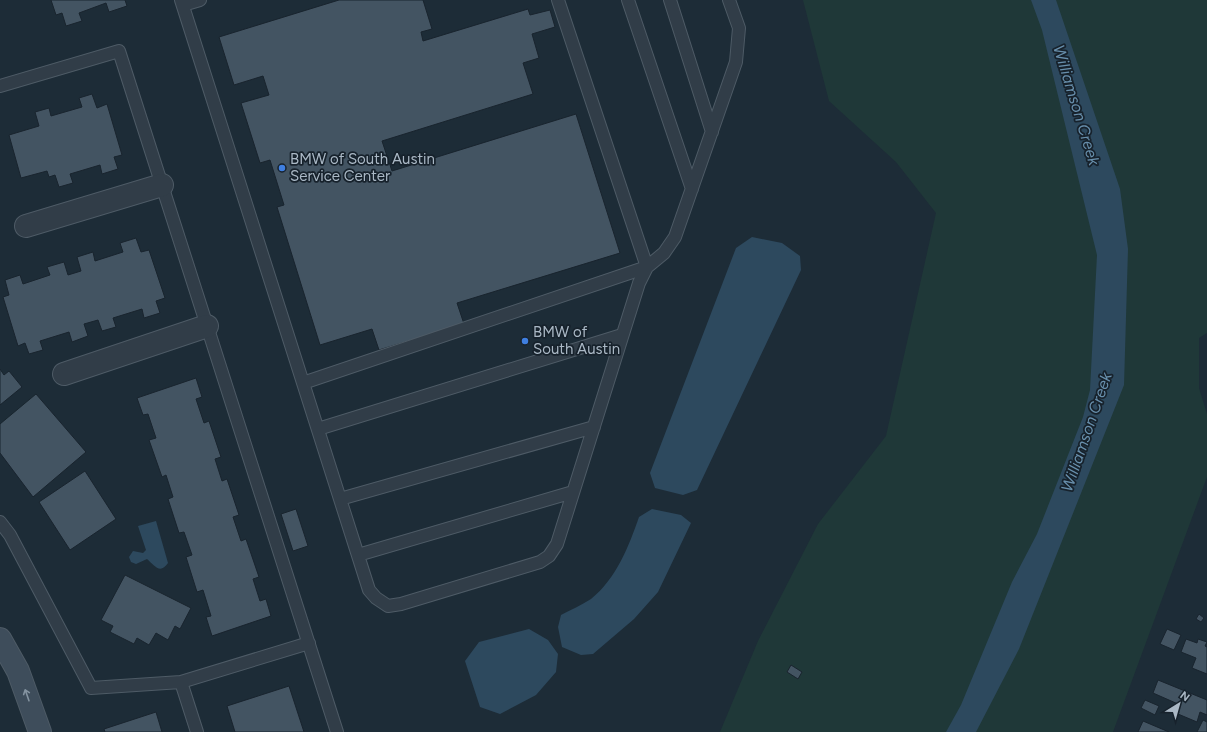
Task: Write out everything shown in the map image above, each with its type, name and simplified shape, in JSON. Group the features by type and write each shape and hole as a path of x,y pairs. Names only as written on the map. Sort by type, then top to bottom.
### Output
{"main road":[{"path":"0,639 18,671 40,732"}],"street":[{"path":"26,226 162,185"},
{"path":"64,374 207,326"}],"lane":[{"path":"200,0 182,3 369,590 376,598 388,606 401,604 540,562 549,556 557,544 622,335 639,283 647,267 558,0"},
{"path":"628,0 692,189"},
{"path":"670,0 712,132"},
{"path":"303,382 647,267 664,253 675,237 736,62 739,28 729,0"},
{"path":"0,86 119,51 337,732"},
{"path":"318,429 622,335"},
{"path":"340,498 594,427"},
{"path":"358,555 573,492"},
{"path":"0,522 10,535 91,688 181,682 309,643"},
{"path":"181,682 198,732"}],"green space":[{"path":"803,0 1207,0 1207,333 1199,338 1199,388 1207,414 1207,477 1113,732 720,732 758,641 818,524 886,436 936,213 896,162 829,101"}],"water":[{"name":"Williamson Creek","path":"1031,0 1056,0 1120,189 1128,249 1124,385 1019,649 976,732 946,732 961,705 1012,582 1037,534 1083,417 1090,390 1097,255 1042,30"},
{"path":"752,237 782,243 800,256 801,270 697,490 683,495 655,488 650,473 736,248"},
{"path":"652,509 681,515 691,523 658,592 634,619 593,654 581,655 562,647 558,627 561,615 591,599 608,582 621,561 639,517"},
{"path":"156,521 168,563 165,567 160,569 147,559 136,564 131,562 129,557 133,551 143,553 146,550 138,526"},
{"path":"529,629 548,640 558,654 556,672 536,695 500,714 480,707 465,661 479,642"}],"building":[{"path":"51,0 125,0 127,6 109,12 106,3 79,13 82,21 66,26 62,13 56,15"},
{"path":"339,0 423,0 432,29 421,32 423,41 528,9 530,15 550,10 555,27 532,34 539,58 523,63 533,94 382,141 392,171 576,114 620,253 457,303 464,324 379,350 372,329 320,345 277,207 284,205 270,160 260,163 241,103 269,95 263,76 234,85 219,37"},
{"path":"92,94 97,108 107,104 122,155 114,157 118,169 102,174 100,165 70,174 73,183 59,187 55,175 49,177 47,171 21,178 9,135 39,126 35,112 49,108 51,116 82,107 79,98"},
{"path":"136,238 141,252 149,250 165,298 156,301 160,313 144,318 142,309 113,318 116,327 102,331 98,320 84,324 88,336 72,342 69,332 40,341 43,350 29,354 25,343 18,346 3,297 9,295 5,280 20,275 23,284 50,275 47,267 64,262 68,275 81,271 77,257 93,252 95,261 123,252 120,243"},
{"path":"0,369 4,375 9,371 22,387 0,405"},
{"path":"196,378 202,397 196,399 204,423 209,421 221,457 215,459 222,481 227,479 239,515 233,517 241,541 246,539 259,577 253,579 260,601 266,599 271,616 212,636 206,617 211,616 203,590 197,592 186,557 192,555 184,532 179,533 168,499 173,497 166,475 162,477 149,440 156,438 148,414 143,415 137,398"},
{"path":"36,394 86,452 33,497 0,453 0,424"},
{"path":"85,471 116,519 70,550 39,502"},
{"path":"296,509 308,546 293,551 281,514"},
{"path":"125,575 191,608 180,629 175,626 168,640 156,633 149,645 137,638 134,644 110,632 113,626 101,620"},
{"path":"1199,614 1204,618 1201,622 1196,619"},
{"path":"1167,629 1181,635 1174,650 1160,644"},
{"path":"1186,639 1197,643 1198,639 1207,642 1205,646 1207,647 1207,674 1192,668 1196,658 1181,652"},
{"path":"791,665 802,672 798,679 787,672"},
{"path":"1158,680 1207,700 1207,715 1200,712 1197,722 1178,714 1179,712 1176,710 1178,704 1153,693"},
{"path":"289,686 304,732 235,732 227,706"},
{"path":"1145,700 1159,706 1155,715 1141,708"},
{"path":"156,712 162,732 105,732 104,729"},
{"path":"1203,720 1207,722 1207,732 1197,732"},
{"path":"1143,721 1169,732 1138,732"}],"place":[{"name":"BMW of South Austin Service Center","path":"282,168"},
{"name":"BMW of South Austin","path":"525,341"}]}
